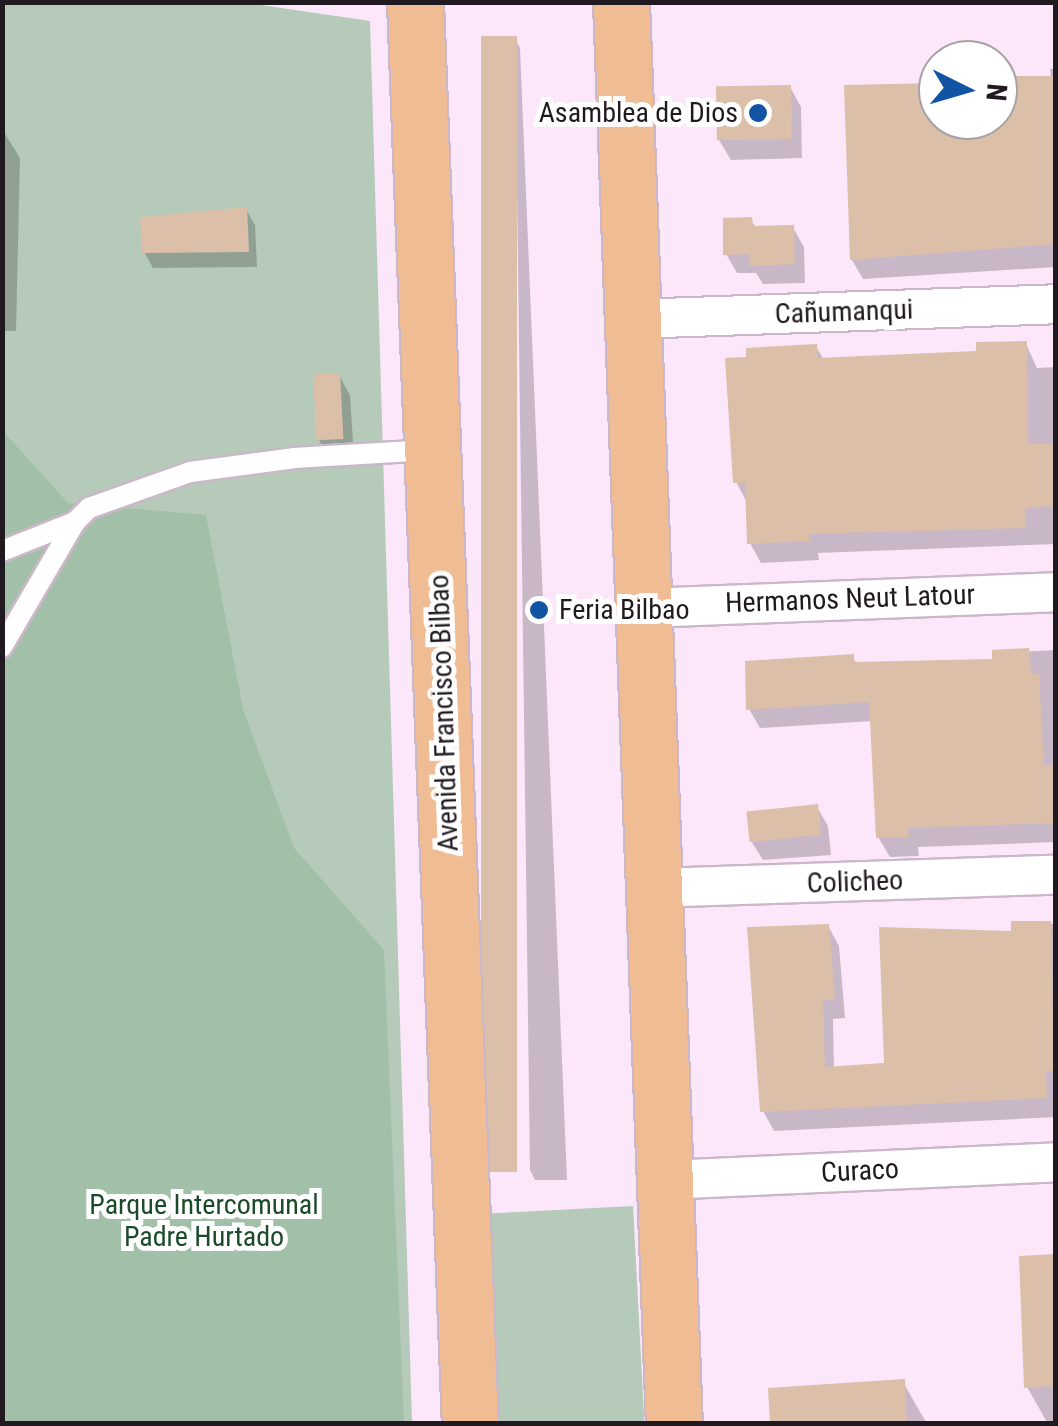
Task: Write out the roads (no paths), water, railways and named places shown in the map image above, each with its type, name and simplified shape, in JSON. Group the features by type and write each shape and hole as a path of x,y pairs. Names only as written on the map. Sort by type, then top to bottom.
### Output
{"main road":[{"name":"Avenida Francisco Bilbao","path":"415,2 470,1424"},
{"path":"621,2 674,1424"}],"street":[{"name":"Cañumanqui","path":"633,319 1056,304"},
{"name":"Hermanos Neut Latour","path":"644,608 1056,592"},
{"name":"Colicheo","path":"654,888 1056,875"},
{"name":"Curaco","path":"665,1180 1056,1162"}],"lane":[{"path":"2,647 75,522 89,508 190,472 295,458 434,450"},
{"path":"2,551 75,522"}],"place":[{"name":"Asamblea de Dios","path":"758,113"},
{"name":"Feria Bilbao","path":"539,610"}],"park label":[{"name":"Parque Intercomunal Padre Hurtado","path":"204,1221"}]}
